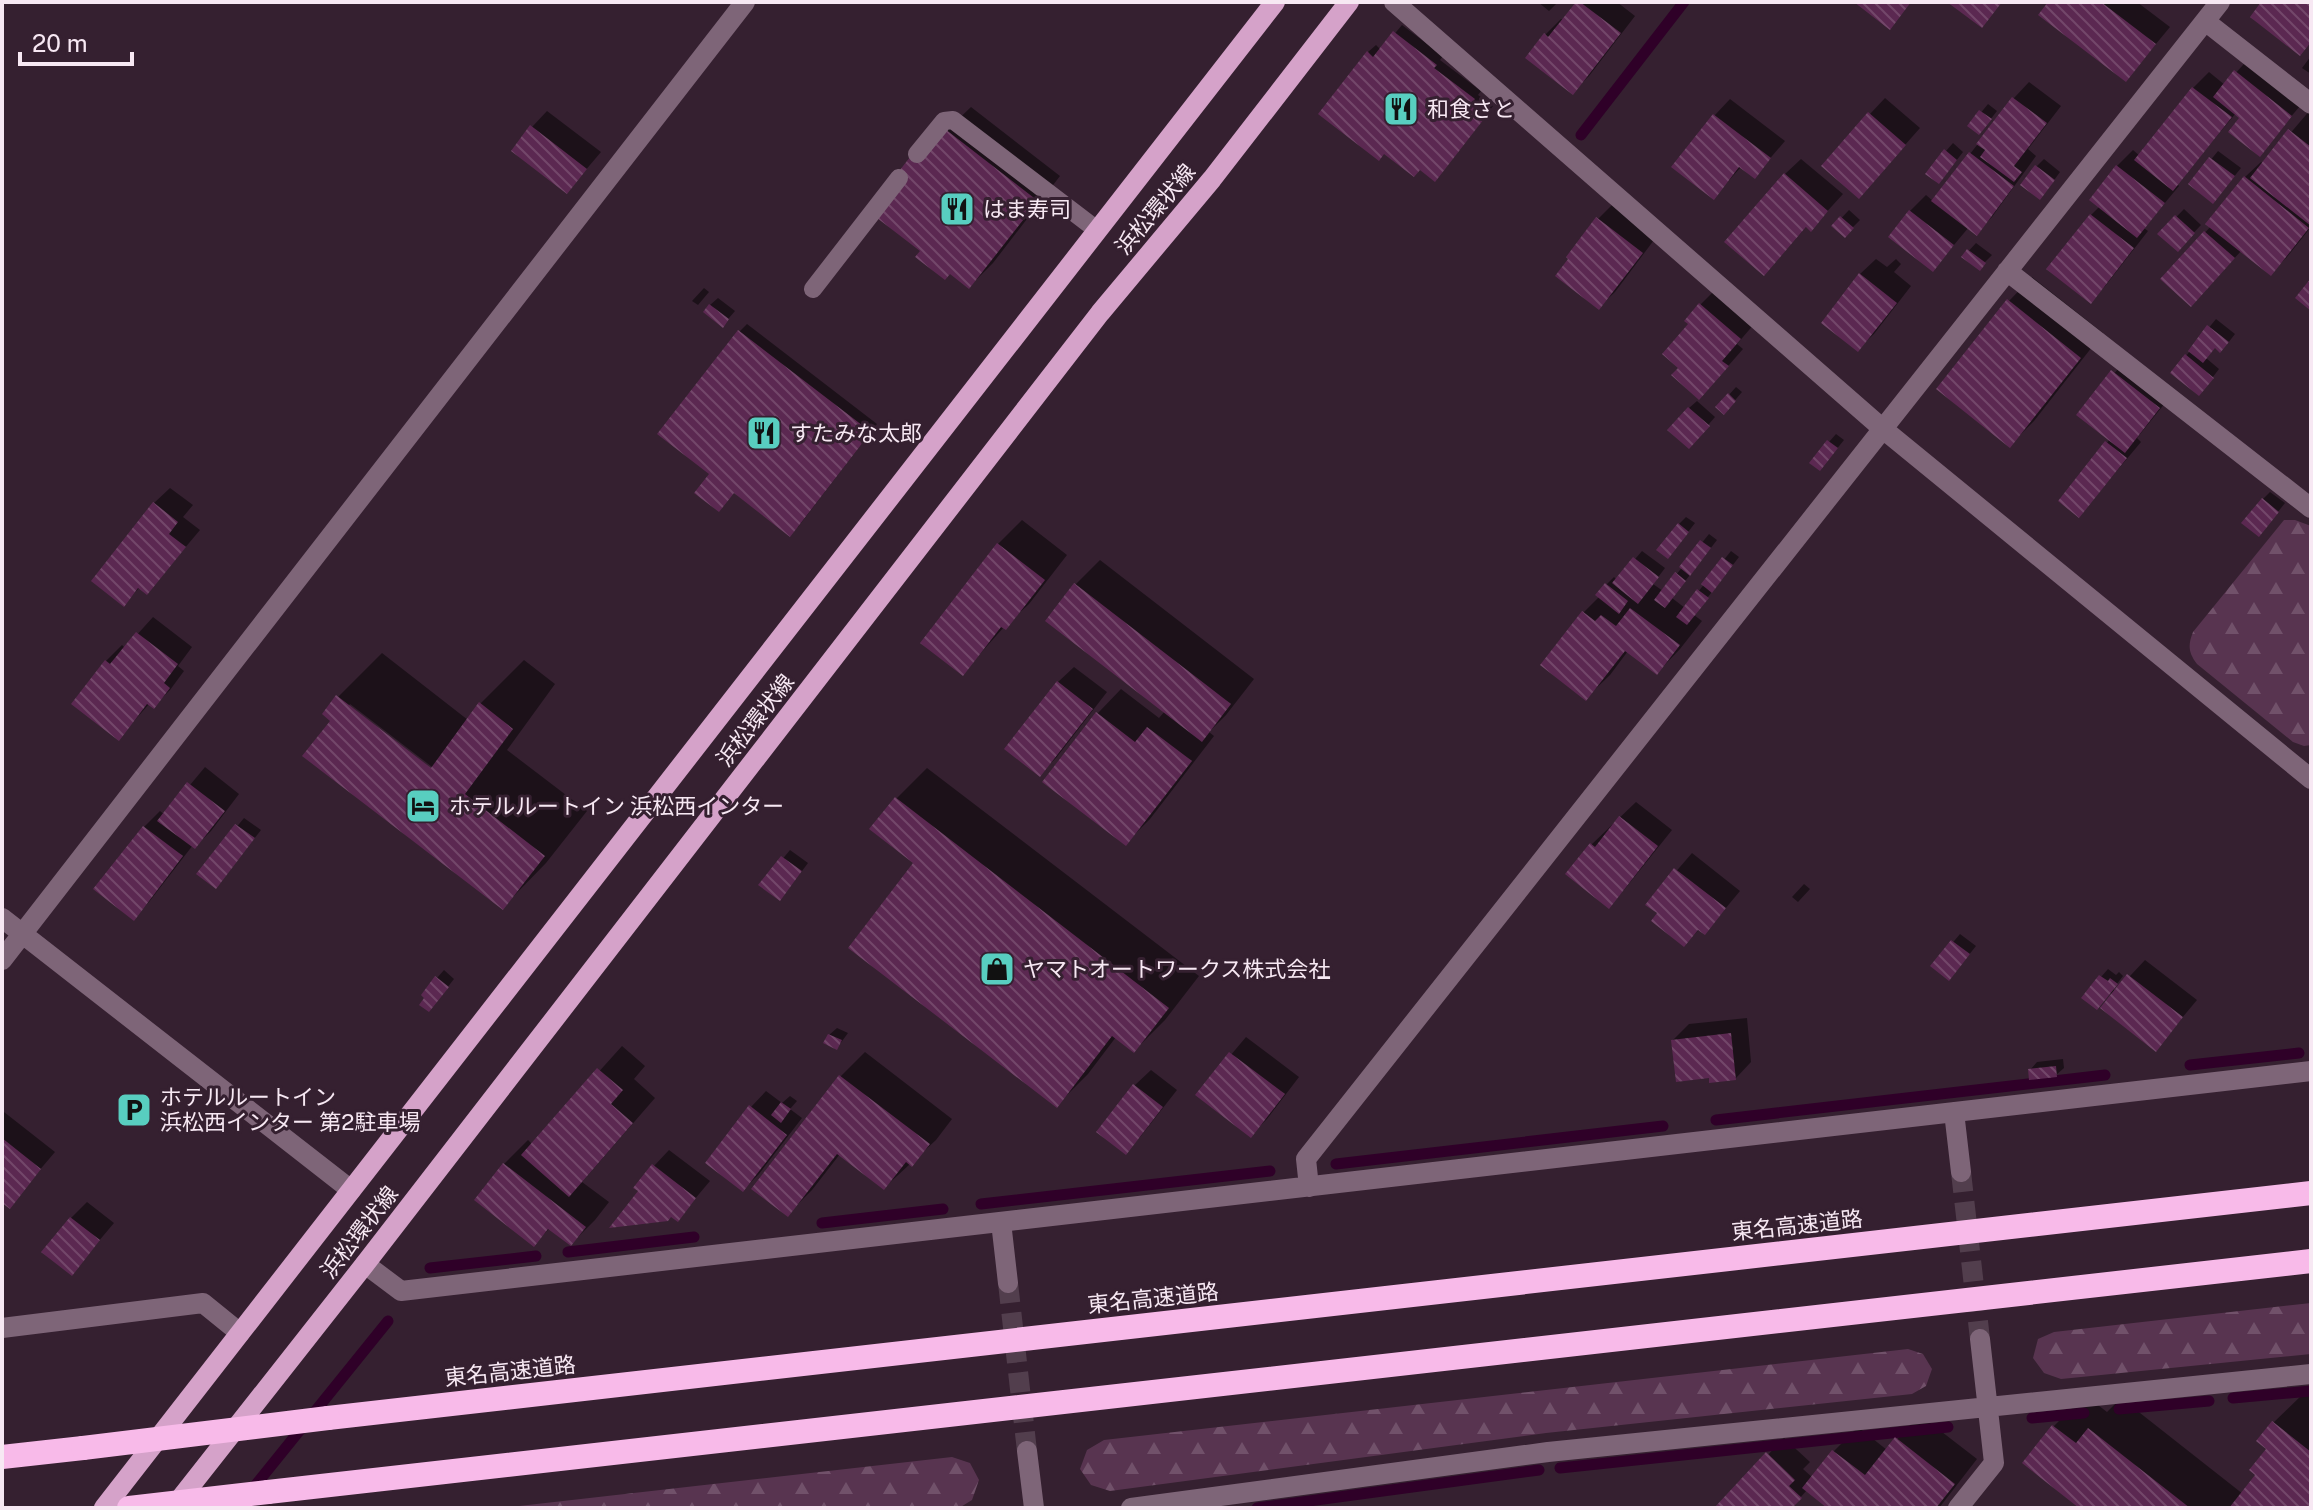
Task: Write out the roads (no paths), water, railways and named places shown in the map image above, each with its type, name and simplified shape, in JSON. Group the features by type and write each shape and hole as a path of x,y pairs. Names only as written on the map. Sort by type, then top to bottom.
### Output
{"highway":[{"name":"東名高速道路","path":"2,1457 2311,1193"},
{"path":"129,1508 2311,1261"}],"main road":[{"name":"浜松環状線","path":"104,1508 1275,2"},
{"name":"浜松環状線","path":"173,1508 1090,326 1212,179 1349,2"}],"street":[{"path":"2,960 745,2"},
{"path":"1394,2 1883,429 2311,779"},
{"path":"1309,1187 1306,1159 2220,2"},
{"path":"2205,21 2311,104"},
{"path":"2007,271 2311,508"},
{"path":"2,918 351,1190"},
{"path":"365,1264 401,1291 2311,1071"},
{"path":"1954,1112 1961,1172"},
{"path":"1001,1222 1008,1283"},
{"path":"2,1328 203,1303 240,1333"},
{"path":"1958,1508 1994,1463 1980,1339"},
{"path":"1131,1508 1548,1452 2311,1374"},
{"path":"1027,1451 1034,1508"}],"lane":[{"path":"917,154 944,121 953,120 1097,230"},
{"path":"813,289 899,178"}],"waterway":[{"path":"1581,135 1684,2"},
{"path":"2190,1065 2299,1053"},
{"path":"1716,1120 2105,1075"},
{"path":"1336,1164 1663,1126"},
{"path":"981,1204 1270,1171"},
{"path":"822,1223 943,1209"},
{"path":"568,1252 694,1237"},
{"path":"430,1268 536,1256"},
{"path":"237,1508 388,1321"},
{"path":"2233,1398 2311,1391"},
{"path":"2119,1409 2209,1401"},
{"path":"2032,1418 2084,1413"},
{"path":"1560,1468 1948,1427"},
{"path":"1257,1508 1539,1470"}],"tunnel":[{"path":"1961,1172 1980,1339"},
{"path":"1008,1283 1027,1451"}],"place":[{"name":"和食さと","path":"1401,109"},
{"name":"はま寿司","path":"957,209"},
{"name":"すたみな太郎","path":"764,433"},
{"name":"ホテルルートイン 浜松西インター","path":"423,806"},
{"name":"ヤマトオートワークス株式会社","path":"997,969"},
{"name":"ホテルルートイン 浜松西インター 第2駐車場","path":"134,1110"}]}
